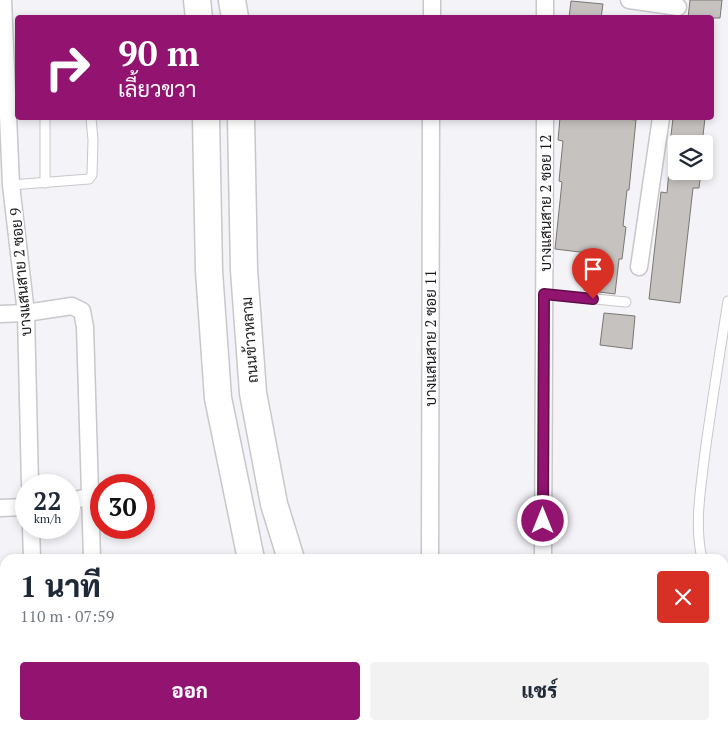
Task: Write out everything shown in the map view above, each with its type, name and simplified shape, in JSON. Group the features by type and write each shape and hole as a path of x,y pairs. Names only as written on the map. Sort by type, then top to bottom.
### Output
{"main road":[{"path":"197,0 200,15"},
{"path":"232,0 234,15"},
{"path":"206,120 209,271 218,398 250,554"},
{"name":"ถนนข้าวหลาม","path":"241,120 244,270 253,393 274,504 289,554"}],"street":[{"name":"บางแสนสาย 2 ซอย 9","path":"3,0 12,85 11,185 26,313 30,474"},
{"path":"432,0 432,15"},
{"path":"545,0 545,15"},
{"path":"629,0 678,8"},
{"name":"บางแสนสาย 2 ซอย 11","path":"430,554 431,120"},
{"name":"บางแสนสาย 2 ซอย 12","path":"543,554 545,120"},
{"path":"639,267 661,120"},
{"path":"0,314 26,313 72,306 82,311 86,327 92,554"},
{"path":"80,499 89,498"},
{"path":"0,508 15,507"},
{"path":"31,539 32,554"}],"lane":[{"path":"45,120 46,182"},
{"path":"11,185 86,180 92,175 93,140 91,120"},
{"path":"544,294 626,302"},
{"path":"701,554 698,542 698,513 710,415 728,301"}],"building":[{"path":"690,0 722,0 720,18 714,18 714,15 688,15"},
{"path":"571,1 603,4 601,15 569,15"},
{"path":"560,120 636,120 629,190 627,190 623,226 626,227 622,259 619,259 615,294 584,290 588,253 555,249 562,182 559,181 563,141 558,140"},
{"path":"673,120 705,120 703,135 671,135"},
{"path":"668,180 700,180 699,188 693,188 680,303 649,299 661,192 667,193"},
{"path":"604,313 635,316 632,349 600,345"}],"route":[{"path":"543,521 544,294 593,299"}]}
